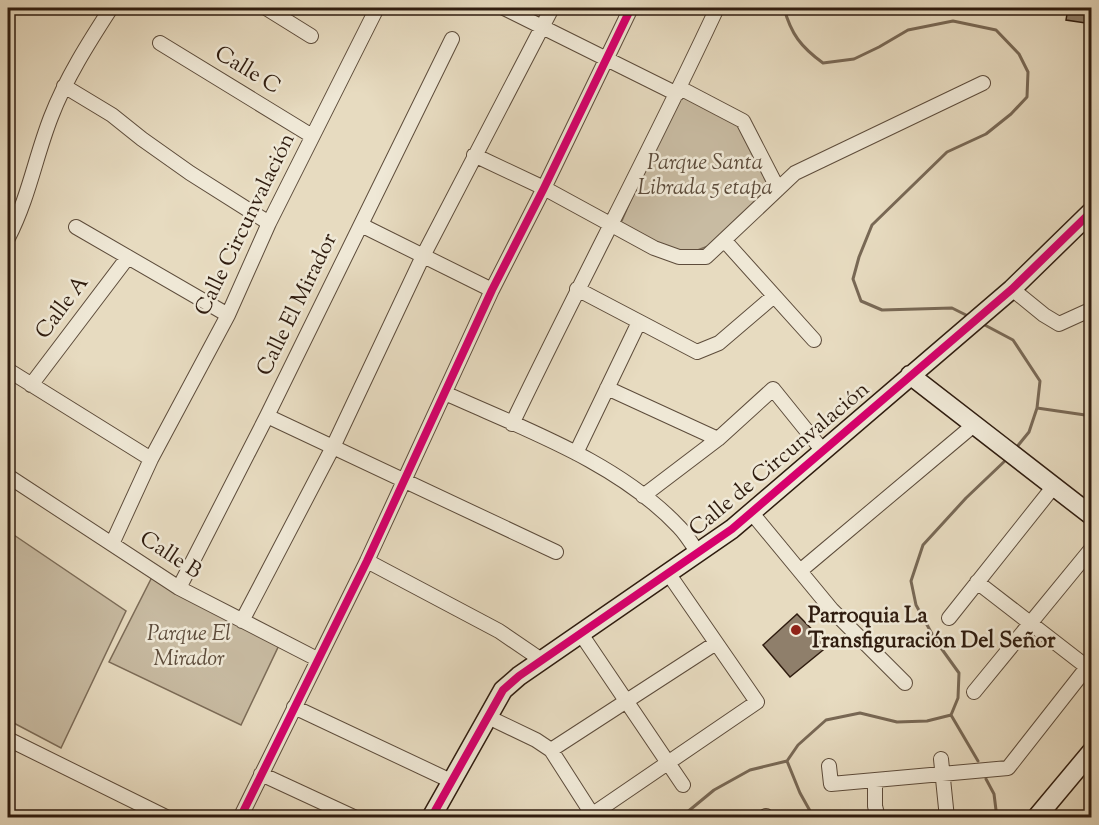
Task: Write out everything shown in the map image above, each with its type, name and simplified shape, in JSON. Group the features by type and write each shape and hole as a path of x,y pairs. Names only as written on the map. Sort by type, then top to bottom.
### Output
{"street":[{"path":"266,8 311,36"},
{"name":"Calle Circunvalación","path":"112,544 151,459 228,315 269,223 377,8"},
{"path":"504,8 605,59 743,121 778,189"},
{"path":"242,621 333,447 423,256 474,155 552,8"},
{"path":"240,818 406,481 492,290 631,8"},
{"path":"512,424 577,289 679,91 717,8"},
{"path":"8,238 27,196 50,119 64,86 104,10"},
{"name":"Calle El Mirador","path":"179,588 267,416 452,39"},
{"name":"Calle C","path":"160,43 312,136"},
{"path":"474,155 544,188 654,248 679,257 706,257 795,173 983,82"},
{"path":"64,86 112,115 171,159 269,223"},
{"name":"Calle de Circunvalación","path":"431,818 503,690 519,676 732,529 1012,289 1092,211"},
{"path":"361,225 492,290"},
{"path":"76,227 228,315"},
{"path":"724,240 814,340"},
{"name":"Calle A","path":"31,385 128,257"},
{"path":"577,289 697,352 719,343 774,296"},
{"path":"1012,289 1059,324 1092,309"},
{"path":"576,453 639,322"},
{"path":"8,370 151,459"},
{"path":"910,375 1092,516"},
{"path":"607,388 717,439"},
{"path":"644,496 717,439 773,389 823,451"},
{"path":"446,393 610,471 644,496 679,527 698,553"},
{"path":"267,416 556,552"},
{"path":"800,571 975,424"},
{"name":"Calle B","path":"8,476 179,588 317,659"},
{"path":"949,618 1054,486"},
{"path":"751,512 832,610 905,683"},
{"path":"974,692 1092,548"},
{"path":"367,561 499,631 543,661"},
{"path":"488,717 536,740 551,750 590,816 757,702 668,573"},
{"path":"829,766 831,784 1008,768 1090,666 1030,624 977,582"},
{"path":"581,634 683,785"},
{"path":"551,750 716,643"},
{"path":"294,707 452,781"},
{"path":"8,740 161,816"},
{"path":"1036,818 1092,751"},
{"path":"941,759 947,818"},
{"path":"261,774 356,818"},
{"path":"875,780 878,818"}],"green space":[{"name":"Parque Santa Librada 5 etapa","path":"677,94 743,121 778,189 724,240 679,257 621,223"},
{"path":"8,531 126,611 61,748 8,720"},
{"name":"Parque El Mirador","path":"152,577 281,641 241,725 109,662"}],"building":[{"path":"1068,8 1092,8 1092,24 1066,20"},
{"name":"Parroquia La Transfiguración Del Señor","path":"797,614 828,646 790,677 763,645"}],"waterway":[{"path":"784,8 798,39 823,63 854,59 908,30 953,21 996,30 1019,54 1028,72 1027,97 1011,114 986,134 947,152 872,225 853,279 861,301 882,310 952,308 970,317"},
{"path":"981,323 1013,340 1040,381 1037,408 1029,432 1016,448"},
{"path":"1037,408 1092,416"},
{"path":"680,818 714,790 750,770 787,761 798,745 826,720 860,713 897,722 927,721 951,715 958,698 959,673 936,641 916,605 911,581 923,545 966,498 1008,458"},
{"path":"951,715 978,761"},
{"path":"787,761 800,793 814,818"},
{"path":"986,779 994,794 997,818"}],"cycle path":[{"path":"240,818 367,561 492,290 631,8"},
{"path":"431,818 503,690 519,676 732,529 1012,289 1092,211"}],"place":[{"name":"Parroquia La Transfiguración Del Señor","path":"796,630"}]}
